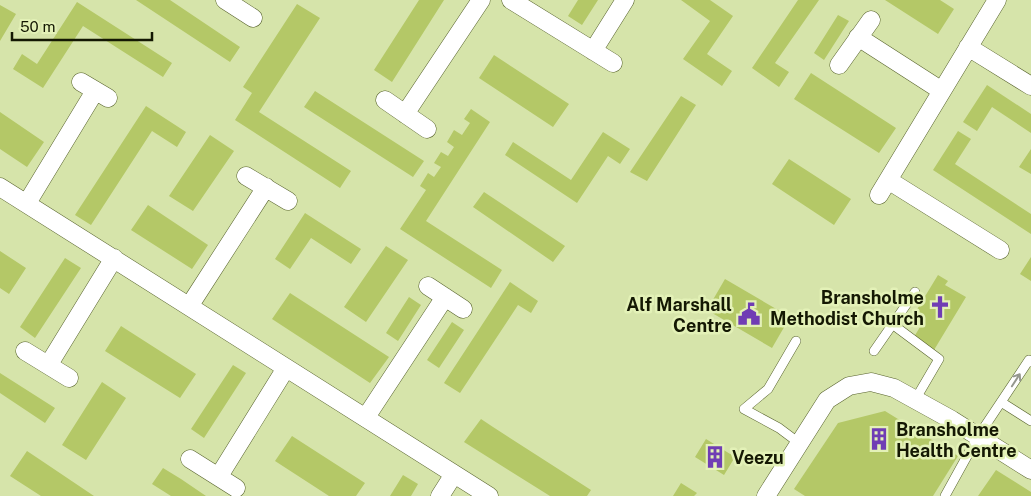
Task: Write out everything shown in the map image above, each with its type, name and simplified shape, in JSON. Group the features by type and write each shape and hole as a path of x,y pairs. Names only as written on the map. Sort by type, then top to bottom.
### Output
{"street":[{"path":"404,114 481,0"},
{"path":"511,0 613,63"},
{"path":"593,51 625,0"},
{"path":"997,0 884,187 1000,250"},
{"path":"231,2 253,18"},
{"path":"839,65 870,20"},
{"path":"858,37 942,91"},
{"path":"968,47 1031,86"},
{"path":"27,203 95,90"},
{"path":"385,100 427,129"},
{"path":"246,176 288,201"},
{"path":"0,187 190,305 489,496"},
{"path":"190,305 266,188"},
{"path":"49,364 114,258"},
{"path":"428,286 463,309"},
{"path":"366,417 445,297"},
{"path":"25,351 49,364 68,378"},
{"path":"219,476 286,368"},
{"path":"766,496 827,400 849,386 871,382 894,388 1031,470"},
{"path":"190,459 236,488"},
{"path":"440,496 454,474"}],"lane":[{"path":"874,351 914,292"},
{"path":"892,324 939,359 915,400"},
{"path":"796,341 768,389 744,409 779,428 800,444"},
{"path":"945,496 977,438 1029,360 1031,362"},
{"path":"1001,402 1031,421"}],"building":[{"path":"136,0 170,0 240,47 230,62"},
{"path":"419,0 444,0 392,82 374,70"},
{"path":"578,0 598,0 582,25 568,16"},
{"path":"681,0 710,0 733,16 707,54 732,71 722,86 683,59 710,21"},
{"path":"798,0 819,0 775,63 789,72 779,87 752,68"},
{"path":"885,0 940,0 954,9 938,34"},
{"path":"77,2 172,63 163,77 83,26 43,88 13,69 22,54 37,64"},
{"path":"297,4 320,18 259,112 351,171 340,188 235,120 252,93 243,87"},
{"path":"0,5 16,14 0,41"},
{"path":"838,15 849,21 824,60 814,53"},
{"path":"494,55 569,104 553,127 479,78"},
{"path":"811,73 896,128 879,153 794,99"},
{"path":"987,85 1031,114 1031,133 992,107 977,131 963,122"},
{"path":"315,91 424,161 413,177 304,107"},
{"path":"681,96 696,105 647,181 630,172"},
{"path":"146,106 186,132 177,147 152,131 91,225 75,215"},
{"path":"471,109 490,122 426,221 502,270 491,288 400,229 426,190 420,186 428,173 434,177 441,167 434,163 441,152 448,156 454,147 447,142 454,130 462,135 470,123 464,119"},
{"path":"0,112 44,142 27,167 0,149"},
{"path":"958,131 971,139 955,164 1031,214 1031,234 933,170"},
{"path":"603,132 630,149 620,164 608,156 577,203 505,155 513,142 571,180"},
{"path":"210,135 234,151 193,211 169,196"},
{"path":"1031,149 1031,174 1019,167"},
{"path":"789,159 851,199 834,225 772,184"},
{"path":"484,192 565,246 553,262 473,207"},
{"path":"148,205 208,245 192,269 131,230"},
{"path":"305,213 361,249 351,264 311,238 290,269 275,259"},
{"path":"386,246 408,260 366,322 344,307"},
{"path":"0,251 26,268 9,294 0,288"},
{"path":"1031,257 1031,281 1020,274"},
{"path":"65,258 81,268 35,338 20,327"},
{"name":"Bransholme Methodist Church","path":"938,275 948,281 945,285 966,297 934,350 914,337 923,322 913,316"},
{"name":"Alf Marshall Centre","path":"725,279 790,317 772,348 707,310"},
{"path":"510,282 538,301 531,313 518,305 460,393 444,383"},
{"path":"290,293 389,357 370,383 272,319"},
{"path":"409,297 421,305 398,341 386,333"},
{"path":"452,322 464,330 439,368 427,360"},
{"path":"121,326 196,374 180,398 105,351"},
{"path":"233,365 246,373 204,438 191,429"},
{"path":"0,373 55,408 45,423 0,393"},
{"path":"102,382 126,398 86,460 62,445"},
{"name":"Bransholme Health Centre","path":"885,411 958,456 933,496 805,496 794,489 838,423"},
{"path":"481,419 591,490 587,496 550,496 464,442"},
{"path":"292,436 365,483 356,496 329,496 275,461"},
{"name":"Veezu","path":"706,439 735,457 724,475 695,457"},
{"path":"27,451 94,496 41,496 10,476"},
{"path":"163,468 206,496 171,496 152,484"},
{"path":"996,470 1031,492 1031,496 978,496"},
{"path":"403,475 418,484 411,496 390,496"},
{"path":"681,483 697,493 694,496 673,496"}],"place":[{"name":"Bransholme Methodist Church","path":"940,307"},
{"name":"Alf Marshall Centre","path":"749,314"},
{"name":"Bransholme Health Centre","path":"879,439"},
{"name":"Veezu","path":"715,457"}]}
